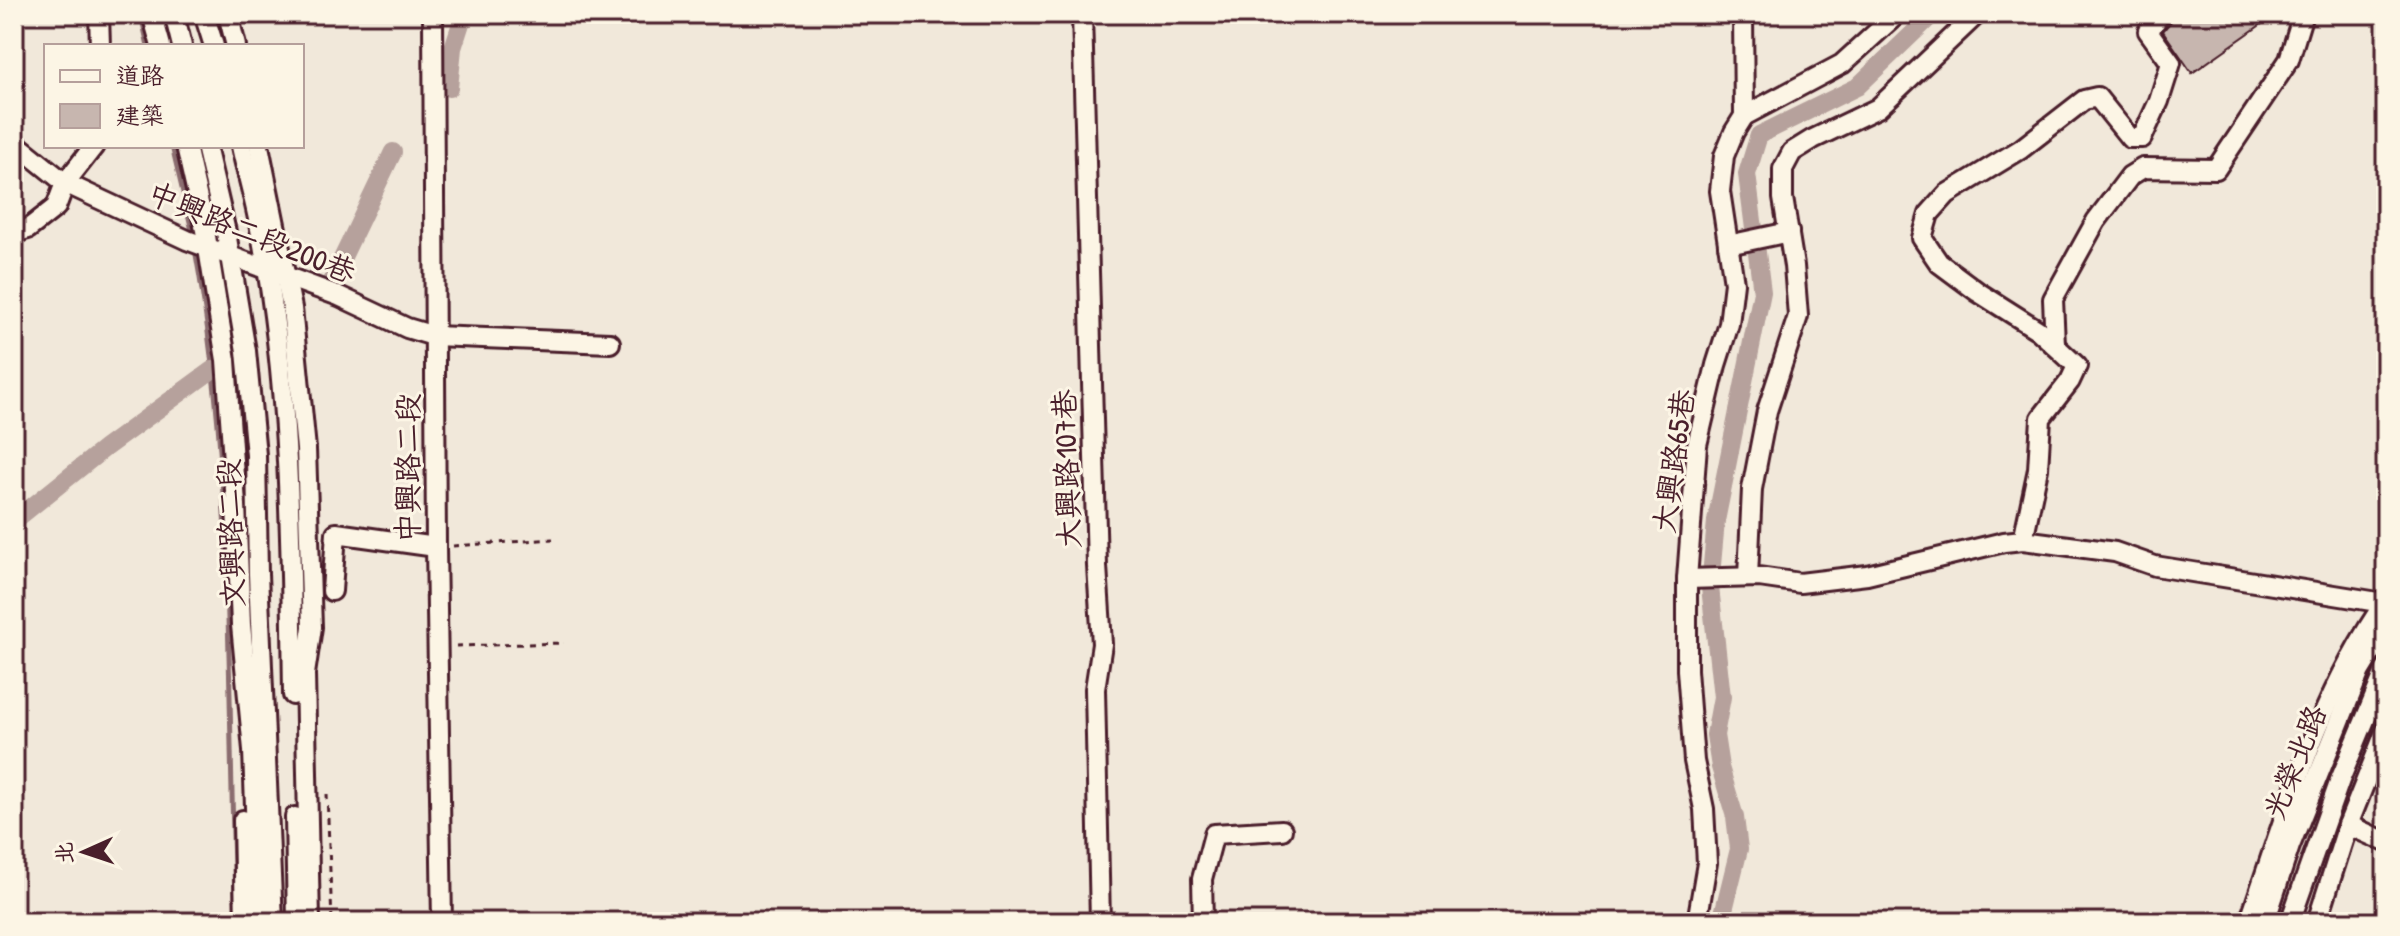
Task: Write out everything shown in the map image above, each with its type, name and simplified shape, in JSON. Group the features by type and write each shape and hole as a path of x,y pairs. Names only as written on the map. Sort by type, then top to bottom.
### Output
{"street":[{"path":"99,14 100,44"},
{"path":"152,14 160,44"},
{"path":"174,14 182,44"},
{"path":"204,14 213,44"},
{"path":"228,14 236,44"},
{"name":"中興路二段","path":"433,14 442,922"},
{"name":"大興路107巷","path":"1082,14 1097,566 1102,644 1095,689 1100,922"},
{"name":"大興路65巷","path":"1697,922 1707,863 1704,809 1694,761 1687,670 1697,445 1729,324 1733,297 1734,283 1720,191 1724,156 1744,116 1743,14"},
{"path":"1744,116 1842,64 1897,14"},
{"path":"1742,577 1752,489 1767,411 1798,316 1783,169 1792,152 1878,108 1977,14"},
{"path":"2023,540 2038,469 2041,418 2070,381 2077,366 2038,330 1939,263 1922,238 1929,214 1947,194 2021,149 2084,100 2097,97 2130,138 2142,138 2159,101 2171,63 2148,31 2161,14"},
{"path":"2055,345 2053,299 2096,221 2130,176 2143,168 2216,169 2289,60 2303,14"},
{"name":"中興路二段200巷","path":"14,142 65,183 187,240 339,296 407,328 434,336 610,343"},
{"path":"14,233 28,229 56,207 65,183 92,148"},
{"name":"文興路二段","path":"186,148 208,247 226,360 244,657 253,750 259,922"},
{"name":"文興路二段","path":"206,148 231,257 246,351 256,455 273,922"},
{"name":"文興路二段","path":"241,148 260,230 286,449 292,592 297,922"},
{"path":"259,148 292,308 306,449 312,627 305,674 310,922"},
{"path":"1728,245 1789,232"},
{"path":"332,591 336,533 436,547"},
{"path":"1692,579 1742,577 1800,583 1867,575 2023,540 2115,552 2155,566 2385,602 2348,664 2312,737 2249,922"},
{"path":"245,922 241,761 244,657 258,574"},
{"path":"292,592 316,738 323,922"},
{"name":"光榮北路","path":"2265,922 2290,846 2360,671 2386,628"},
{"path":"244,657 265,729"},
{"name":"光榮北路","path":"2290,922 2340,780 2386,669"},
{"path":"2317,922 2348,825 2386,730"},
{"path":"2348,825 2386,842"},
{"path":"1203,922 1202,879 1214,834 1282,830"}],"path":[{"path":"436,547 553,539"},
{"path":"438,647 564,643"}],"building":[{"path":"2177,14 2276,14 2192,73 2163,31"}],"waterway":[{"path":"141,14 148,44"},
{"path":"449,88 453,48 464,14"},
{"path":"1721,922 1739,849 1735,817 1720,767 1715,735 1722,697 1710,587 1716,521 1762,292 1747,174 1759,135 1857,87 1933,14"},
{"path":"172,148 194,239"},
{"path":"329,286 393,152"},
{"path":"195,249 208,332 223,500 236,922"},
{"path":"14,521 105,448 212,370"}]}
